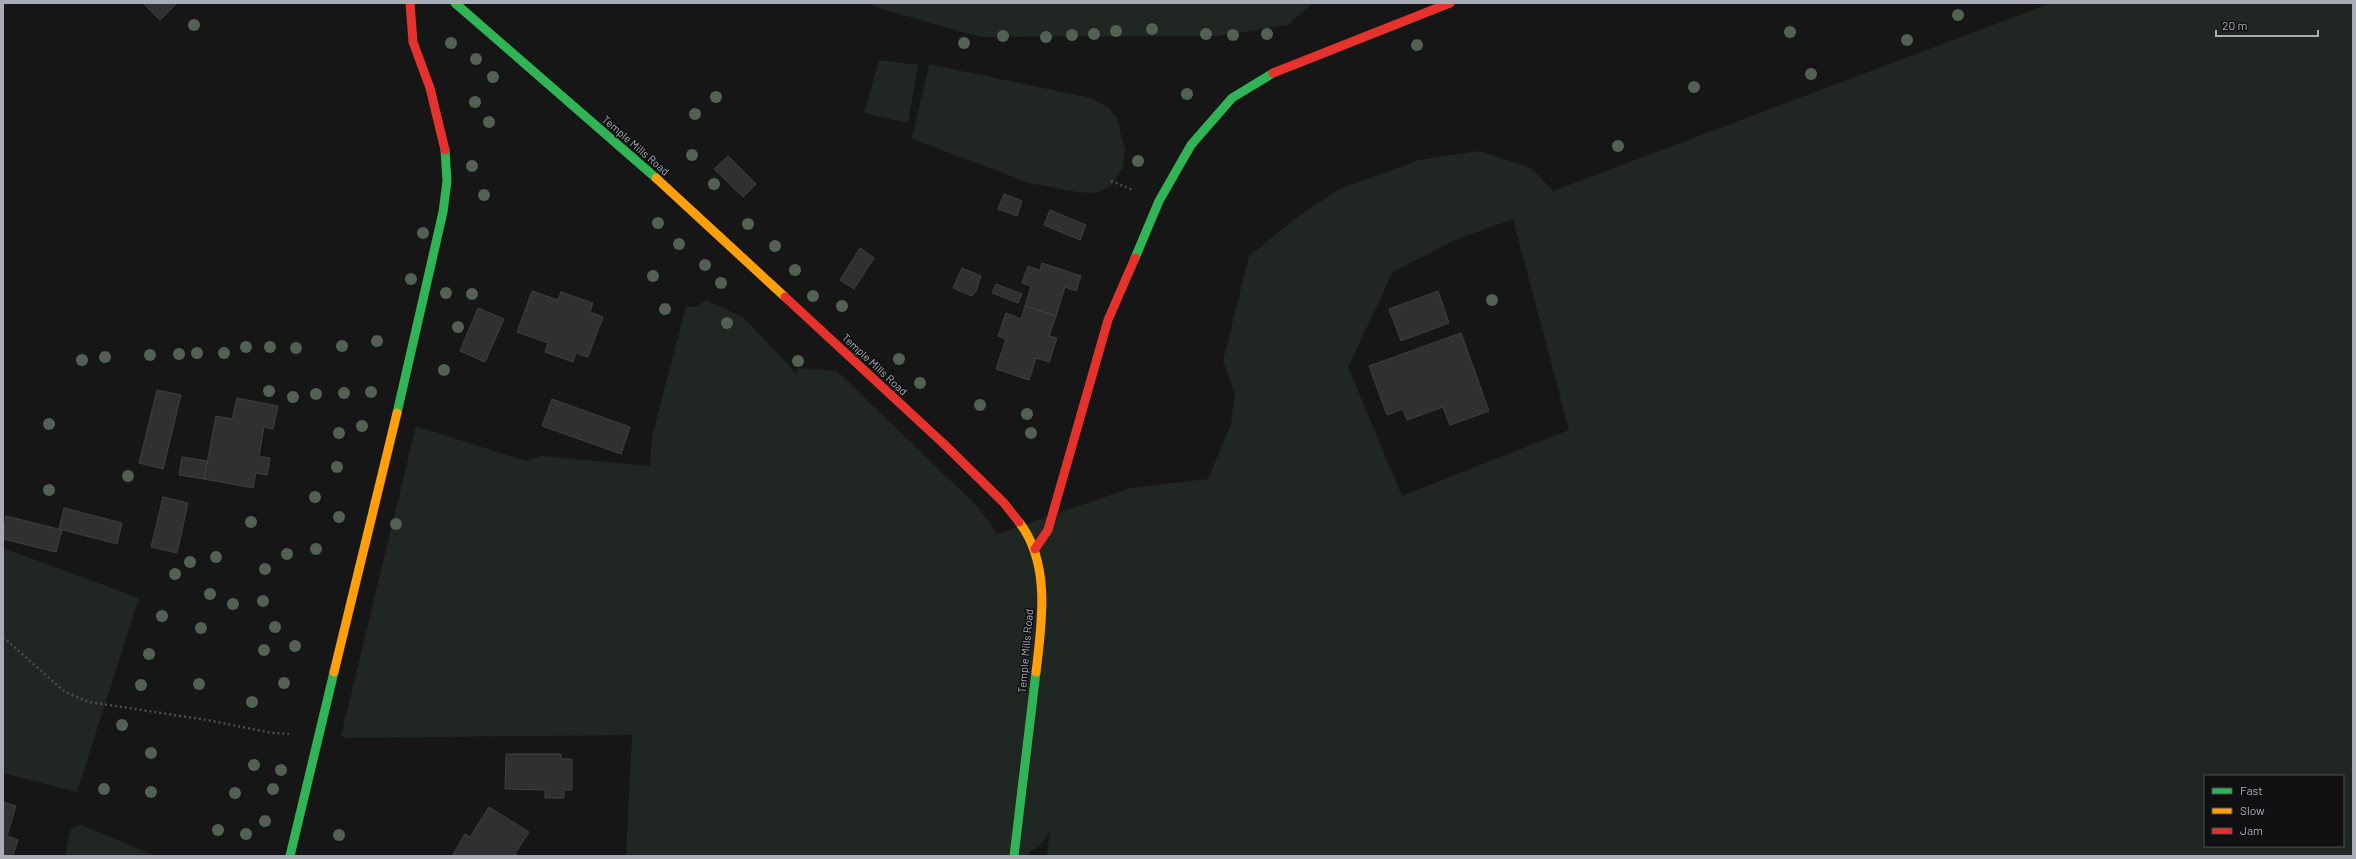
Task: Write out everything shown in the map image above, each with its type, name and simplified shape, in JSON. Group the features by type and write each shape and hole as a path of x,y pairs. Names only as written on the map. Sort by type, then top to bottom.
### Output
{"street":[{"path":"290,856 408,367 443,212 447,181 445,142 430,88 413,42 410,3"},
{"name":"Temple Mills Road","path":"455,3 668,189 946,445 1004,503 1026,531 1035,549 1039,571 1043,617 1014,856"},
{"path":"1035,549 1048,530 1108,320 1159,201 1191,145 1232,98 1277,70 1450,3"}],"path":[{"path":"3,637 65,692 89,702 207,720 272,734"}],"shaded area":[{"path":"868,3 1313,3 1288,25 1217,36 980,37 882,9"},
{"path":"2051,3 2353,3 2353,856 1047,856 1050,831 1044,841 1026,856 626,856 632,735 346,738 341,736 416,426 526,461 541,456 650,466 652,436 686,307 697,307 706,300 744,318 798,375 797,368 837,371 978,507 997,534 1131,488 1208,479 1231,424 1235,394 1223,361 1249,256 1301,214 1340,189 1419,160 1479,151 1531,168 1553,191","holes":["1513,219 1569,430 1402,496 1348,367 1393,272 1455,240"]},
{"path":"879,60 918,65 908,123 864,113"},
{"path":"929,64 1091,98 1109,108 1117,119 1125,150 1123,167 1111,186 1096,193 1077,192 1029,183 912,139"},
{"path":"3,548 139,598 77,792 3,773"},
{"path":"80,825 156,856 65,856 70,830"}],"building":[{"path":"143,3 177,3 160,20"},
{"path":"728,156 756,184 743,197 714,169"},
{"path":"1004,194 1022,201 1017,216 998,209"},
{"path":"1050,210 1086,225 1080,240 1044,225"},
{"path":"860,248 874,258 854,289 840,280"},
{"path":"1042,263 1081,276 1076,291 1065,287 1056,316 1025,306 1031,286 1022,283 1028,266 1040,270"},
{"path":"962,268 981,276 976,291 972,296 953,288"},
{"path":"996,284 1022,294 1018,303 992,293"},
{"path":"532,291 558,300 561,292 593,303 590,312 603,317 588,357 576,353 573,362 545,352 548,343 517,332"},
{"path":"1438,291 1449,323 1401,341 1389,309"},
{"path":"1025,306 1056,316 1049,336 1057,338 1049,362 1036,358 1029,380 996,369 1006,339 998,336 1006,313 1021,319"},
{"path":"478,308 504,319 485,362 460,351"},
{"path":"1461,333 1489,411 1450,425 1443,407 1407,420 1403,409 1387,415 1369,366"},
{"path":"157,390 181,395 163,469 139,463"},
{"path":"237,398 278,406 273,429 264,427 259,456 270,458 267,475 256,473 253,488 204,479 216,416 232,419"},
{"path":"552,399 630,427 621,454 542,426"},
{"path":"182,457 207,461 204,479 179,475"},
{"path":"163,497 188,503 177,553 151,547"},
{"path":"64,508 122,523 117,544 59,529"},
{"path":"6,516 62,530 56,552 3,539"},
{"path":"506,754 561,754 561,759 572,759 572,790 564,790 564,798 545,798 545,790 505,789"},
{"path":"3,802 16,806 7,836 18,840 13,856 3,856"},
{"path":"489,807 529,832 515,854 518,856 452,856 465,834 470,837"}],"traffic: fast":[{"path":"455,3 656,178"},
{"path":"1135,258 1159,201 1191,145 1232,98 1273,73"},
{"path":"397,413 443,212 447,181 445,150"},
{"path":"290,856 334,672"},
{"path":"1014,856 1036,672"}],"traffic: slow":[{"path":"656,178 785,297"},
{"path":"334,672 397,413"},
{"path":"1019,522 1029,538 1036,556 1040,575 1042,614 1036,672"}],"traffic: jam":[{"path":"410,3 413,42 430,88 445,150"},
{"path":"1273,73 1450,3"},
{"path":"1035,549 1048,530 1108,320 1135,258"},
{"path":"785,297 945,445 1004,503 1019,522"}]}
